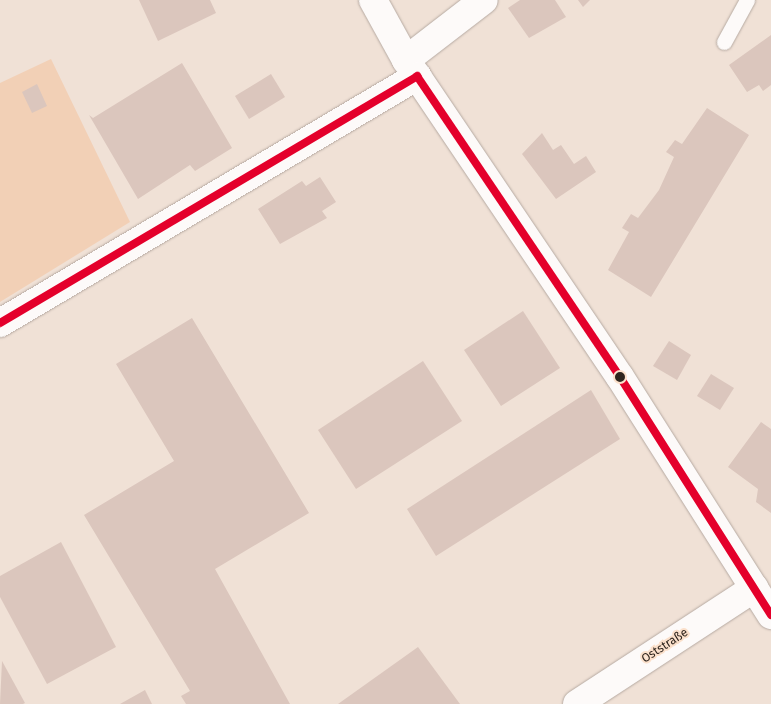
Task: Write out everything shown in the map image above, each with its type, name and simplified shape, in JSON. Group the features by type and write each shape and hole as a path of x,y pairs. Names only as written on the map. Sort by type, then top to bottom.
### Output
{"street":[{"path":"373,0 411,68 620,377 771,615"},
{"path":"0,324 411,68 484,0"},
{"name":"Oststraße","path":"577,704 754,588"}],"lane":[{"path":"724,42 747,0"}],"shaded area":[{"path":"51,59 130,222 0,302 0,83"}],"building":[{"path":"139,0 210,0 216,13 158,41"},
{"path":"520,0 555,0 566,17 529,38 508,8"},
{"path":"578,0 590,0 583,7"},
{"path":"771,35 771,85 763,91 759,85 747,92 729,65"},
{"path":"182,63 232,148 195,171 190,165 138,199 89,115 93,118"},
{"path":"271,74 285,97 249,119 235,96"},
{"path":"37,84 47,106 32,113 22,92"},
{"path":"707,108 749,135 651,297 608,270 629,232 622,228 631,214 638,218 659,190 674,157 666,152 675,140 682,144"},
{"path":"542,133 553,150 561,145 574,164 586,156 596,172 556,199 522,154"},
{"path":"320,177 336,202 322,211 327,218 280,244 258,209 302,181 306,186"},
{"path":"523,311 560,368 501,406 464,350"},
{"path":"192,318 309,513 215,569 290,704 186,704 181,696 190,691 84,515 174,461 116,364"},
{"path":"669,341 691,355 677,380 653,366"},
{"path":"423,361 462,421 356,489 318,430"},
{"path":"711,374 734,388 720,410 697,396"},
{"path":"591,390 620,439 436,556 407,509"},
{"path":"761,422 771,429 771,513 756,502 758,489 728,467"},
{"path":"61,542 116,647 47,684 0,597 0,576"},
{"path":"418,647 460,704 338,704"},
{"path":"2,661 25,703 0,704"},
{"path":"145,690 152,704 120,704"}],"transit line":[{"path":"417,76 620,377 771,615"},
{"path":"0,323 417,76"}]}
